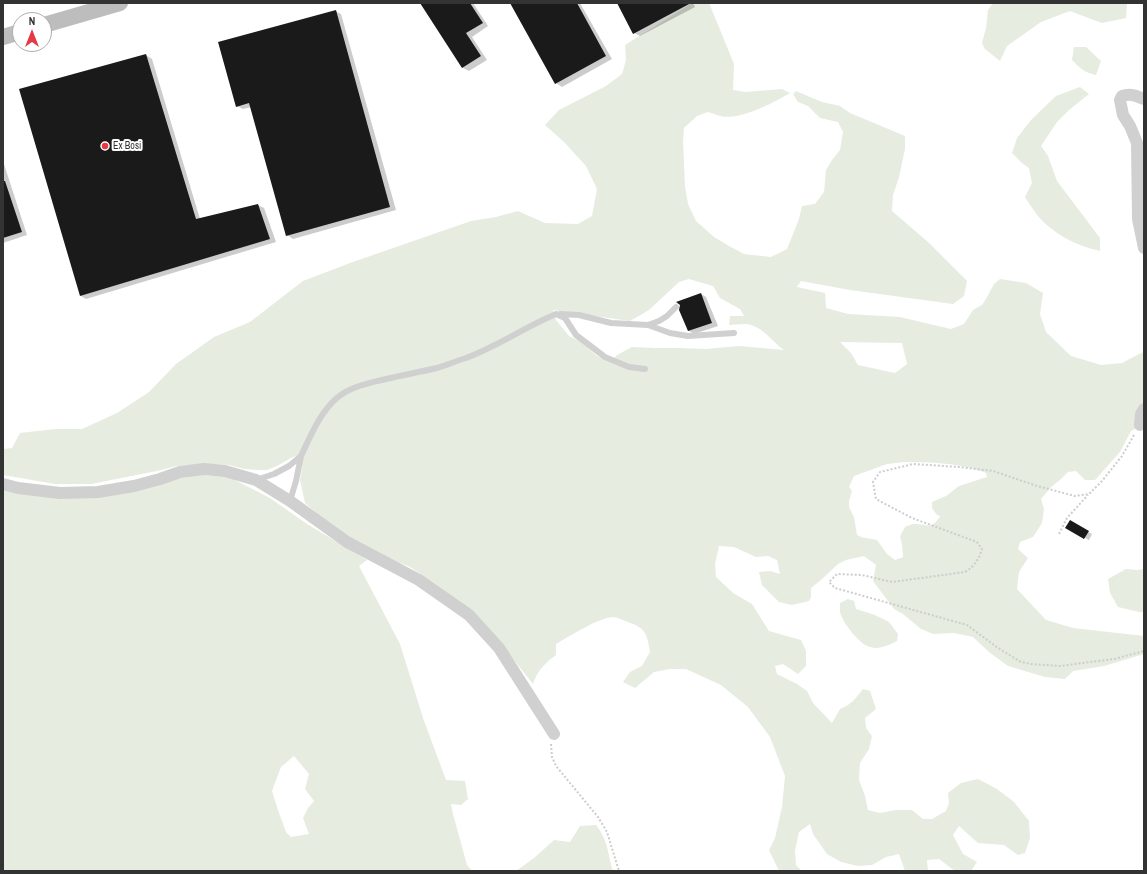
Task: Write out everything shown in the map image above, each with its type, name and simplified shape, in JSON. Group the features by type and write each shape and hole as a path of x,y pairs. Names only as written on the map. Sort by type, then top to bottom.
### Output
{"main road":[{"path":"52,23 120,3"}],"street":[{"path":"1144,99 1128,94 1122,96 1120,100 1123,114 1137,143 1138,219 1144,248"},
{"path":"1140,425 1141,414 1144,409"},
{"path":"3,484 18,488 60,493 98,492 134,486 180,472 204,469 225,471 256,480 290,500 347,542 419,580 469,615 499,648 554,734"}],"lane":[{"path":"648,325 667,316 676,307"},
{"path":"556,314 565,318 576,335 605,357 629,367 645,368"},
{"path":"290,500 296,481 301,456 313,429 324,412 338,398 351,389 366,384 439,367 468,357 494,346 556,314 579,316 611,323 648,325 670,333 688,336 734,333"},
{"path":"256,480 274,474 289,466 301,456"}],"path":[{"path":"1059,534 1067,518 1122,456 1140,425"},
{"path":"1089,494 1075,496 1037,486 993,471 959,467 913,464 880,472 873,482 876,499 912,518 977,542 982,549 980,557 971,569 965,572 892,582 862,575 837,574 829,582 835,588 967,625 998,648 1022,662 1060,666 1114,659 1144,652"},
{"path":"554,734 550,746 552,757 556,766 598,818 607,832 619,871"}],"shaded area":[{"path":"692,3 709,3 734,64 733,90 745,92 782,89 790,93 775,102 746,114 728,117 708,112 697,116 684,128 683,141 685,186 688,204 696,221 714,237 744,254 771,257 787,249 799,219 802,206 815,204 824,192 826,170 840,150 843,132 838,122 820,118 808,106 798,102 793,94 796,91 822,102 840,106 850,113 905,136 905,149 899,177 893,195 892,211 928,242 967,281 964,296 953,304 850,290 801,281 797,287 825,293 826,308 848,314 900,317 951,329 964,324 973,310 982,305 994,284 1000,279 1026,283 1043,293 1040,314 1046,332 1071,356 1101,365 1122,363 1144,352 1144,428 1139,427 1131,431 1120,452 1095,480 1085,480 1076,471 1068,472 1051,487 1041,499 1044,509 1042,523 1033,537 1020,542 1018,549 1028,558 1019,572 1017,589 1046,620 1073,628 1144,636 1144,654 1104,666 1073,671 1065,679 1045,677 1008,666 989,652 973,637 954,633 933,634 921,629 903,614 894,609 873,581 876,565 864,556 846,560 838,564 811,588 811,597 809,601 792,605 779,602 762,585 759,572 770,571 780,574 777,560 768,556 756,557 734,547 719,546 715,564 716,577 733,593 752,604 769,631 801,640 806,651 806,666 798,674 783,664 775,666 777,674 807,691 813,703 832,723 840,709 856,698 863,689 870,691 876,709 865,718 866,728 872,736 869,749 860,763 859,780 868,810 880,813 896,810 912,810 923,819 932,819 946,811 949,803 948,793 961,783 978,779 997,789 1014,802 1029,821 1030,838 1025,853 1018,855 1004,845 978,843 959,826 953,835 963,854 977,862 971,871 955,871 939,859 927,860 928,871 905,871 899,854 886,857 872,865 858,866 841,862 827,854 813,834 810,824 799,832 795,851 796,865 802,871 781,871 778,869 769,850 775,838 782,807 785,776 770,737 748,707 721,685 686,669 670,669 654,672 635,688 623,682 630,672 642,666 650,652 645,632 642,629 634,624 615,617 607,618 592,624 556,644 556,655 542,668 533,684 498,640 437,585 410,567 390,559 339,533 305,503 300,480 302,467 301,454 267,470 244,469 229,465 213,464 176,466 91,484 55,484 3,475 3,449 12,448 20,433 55,429 82,429 117,413 149,392 176,364 214,337 250,322 303,281 471,221 496,217 518,211 545,223 578,224 592,216 597,189 586,166 565,143 545,125 559,110 606,86 622,74 626,60 625,45","holes":["689,279 713,286 720,298 740,309 744,316 730,316 729,325 746,324 756,327 784,350 739,346 706,349 632,347 617,355 611,362 597,356 581,342 569,336 556,320 553,310 630,321 649,310 679,282","840,342 902,343 907,364 895,373 858,365 851,353","913,462 956,465 986,473 987,477 959,486 946,496 932,502 932,508 937,515 940,516 937,521 929,526 914,524 905,527 900,536 903,557 895,560 887,554 877,540 864,538 857,535 854,517 849,507 852,491 849,487 854,476 887,464"]},
{"path":"993,3 1127,3 1127,5 1126,18 1102,23 1070,11 1041,22 1007,46 1000,61 985,49 982,43 986,28 988,10"},
{"path":"1074,47 1086,47 1101,61 1096,75 1083,70 1072,60"},
{"path":"1080,87 1089,94 1057,122 1041,146 1048,156 1057,181 1100,238 1100,251 1083,246 1058,234 1038,216 1025,197 1032,183 1029,168 1012,153 1017,138 1031,120 1056,96"},
{"path":"201,475 229,477 270,498 307,524 367,560 359,566 400,644 423,718 446,780 465,781 468,799 461,805 451,804 467,865 472,871 3,871 3,487 75,495","holes":["294,756 309,774 305,789 314,801 308,808 303,818 309,834 291,837 286,832 272,791 281,767"]},
{"path":"1126,569 1144,569 1143,612 1118,607 1110,593 1108,579"},
{"path":"848,599 854,601 856,609 875,615 889,622 898,634 897,641 877,648 870,647 861,642 841,616 840,603"},
{"path":"596,825 606,842 613,871 516,871 534,858 554,840 570,842 580,826"}],"building":[{"path":"420,3 470,3 483,23 466,33 481,56 462,68"},
{"path":"510,3 577,3 606,56 555,84"},
{"path":"617,3 691,3 633,34"},
{"path":"336,10 390,207 286,236 249,103 236,107 218,42"},
{"name":"Ex Bosi","path":"146,54 196,219 258,204 270,239 80,296 19,89"},
{"path":"3,181 5,181 22,232 3,238"},
{"path":"701,293 712,323 688,331 679,310 680,305 676,302"},
{"path":"1070,520 1089,531 1084,539 1065,528"}],"place":[{"name":"Ex Bosi","path":"105,146"}]}
